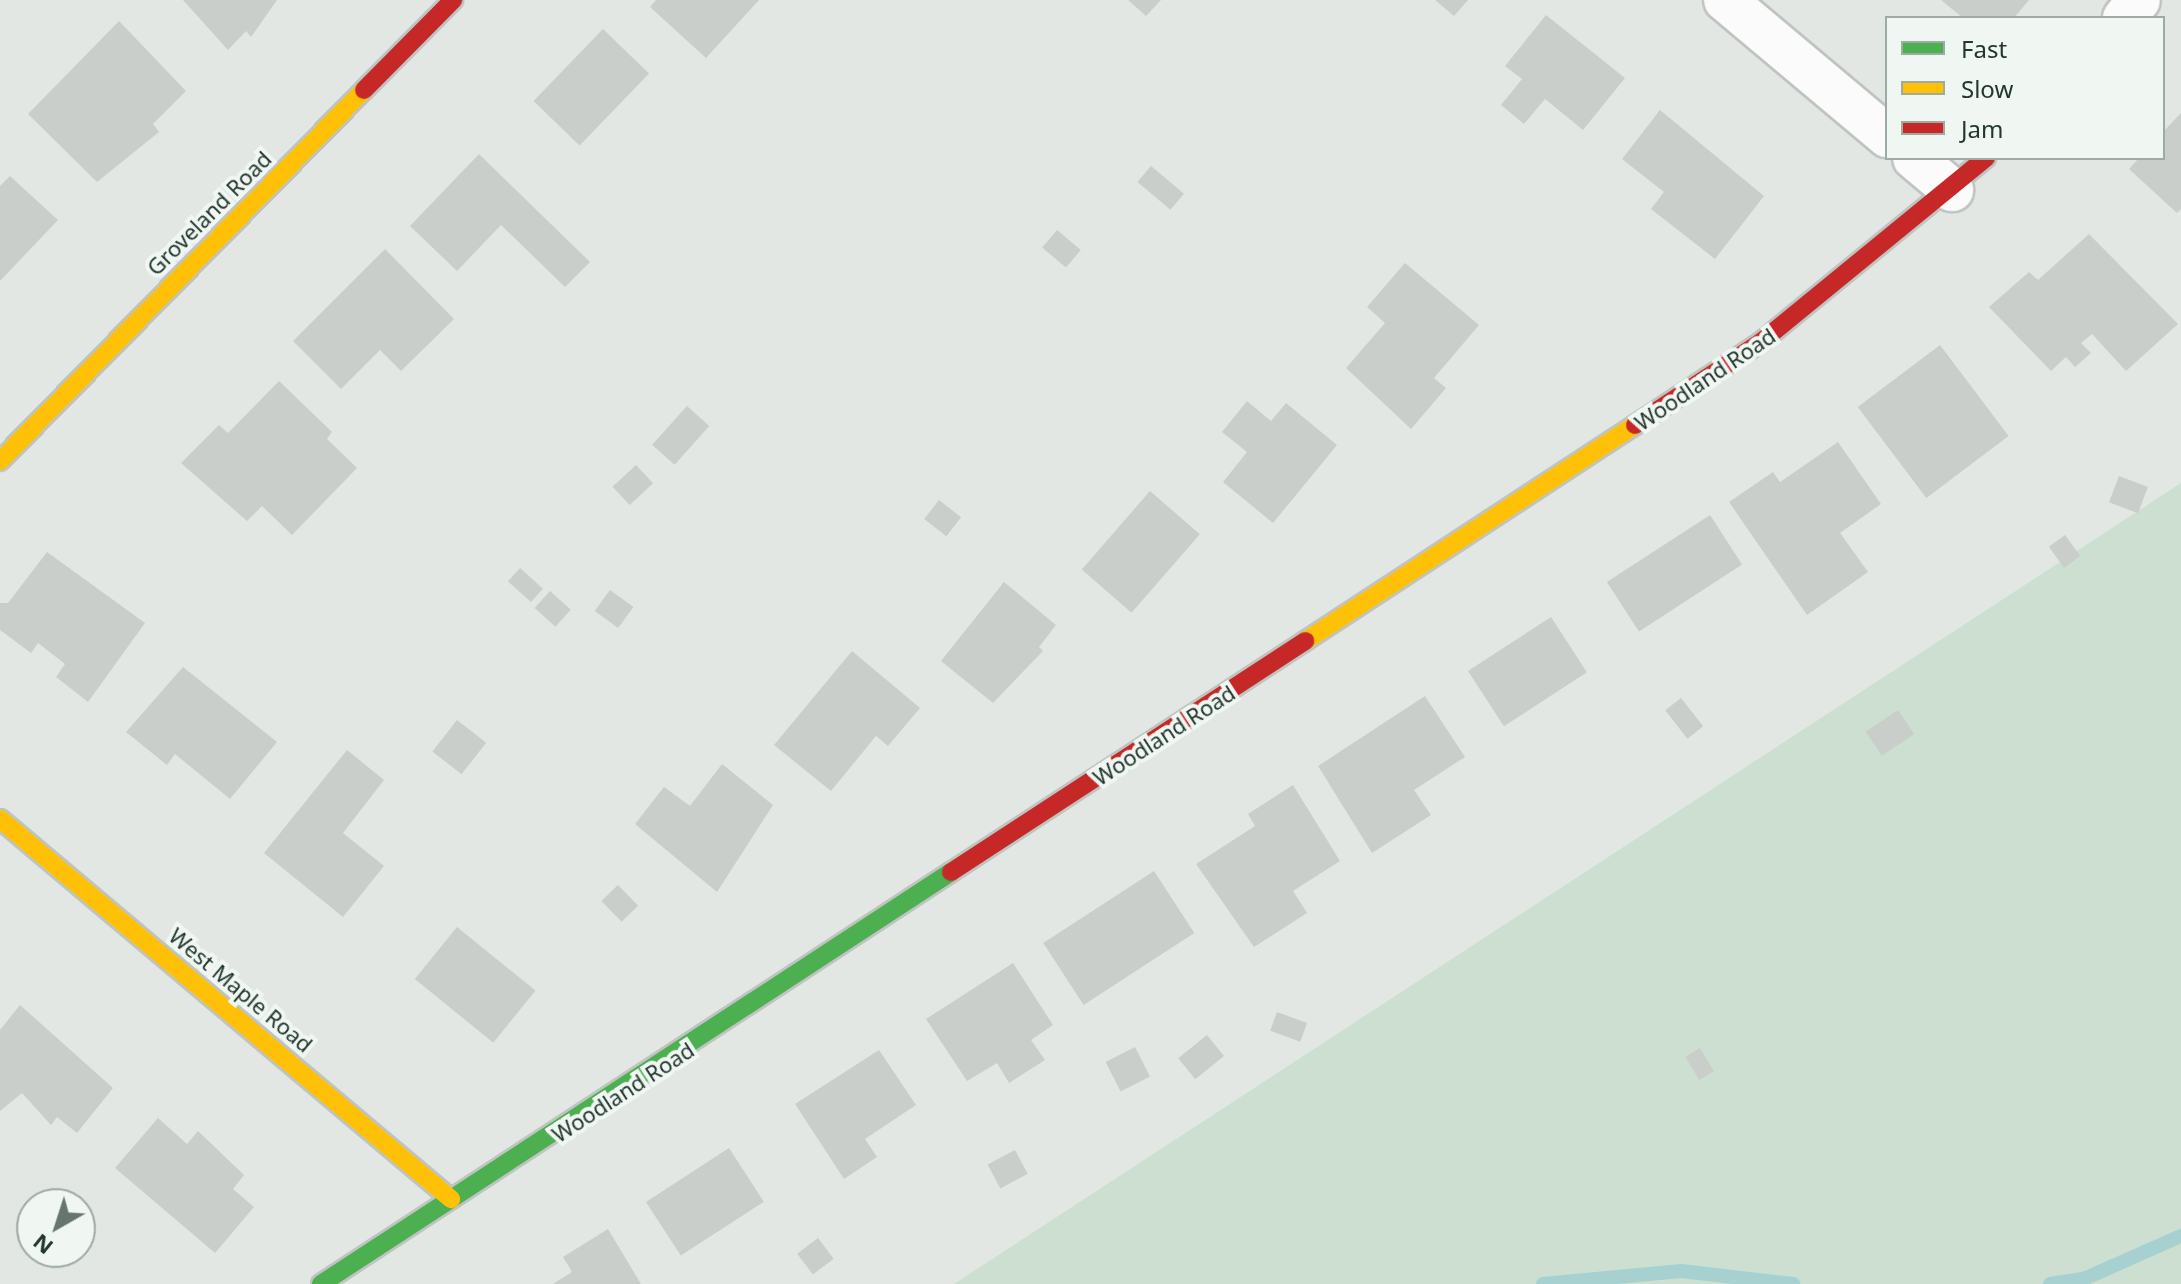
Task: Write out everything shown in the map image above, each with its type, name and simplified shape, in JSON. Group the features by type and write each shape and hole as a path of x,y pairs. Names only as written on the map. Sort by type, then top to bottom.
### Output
{"street":[{"name":"Groveland Road","path":"0,461 453,0"},
{"path":"1725,0 1885,134"},
{"path":"2126,16 2139,0"},
{"path":"1916,160 1952,190"},
{"name":"Woodland Road","path":"321,1284 451,1199 547,1143 1761,342 1952,190 1984,160"},
{"name":"West Maple Road","path":"0,819 451,1199"}],"green space":[{"path":"2181,483 2181,1284 954,1284"}],"building":[{"path":"183,0 277,0 251,37 246,31 228,50"},
{"path":"656,0 759,0 706,58 650,7"},
{"path":"1128,0 1161,0 1146,16"},
{"path":"1435,0 1468,0 1454,16"},
{"path":"1941,0 2029,0 2016,16 1961,16"},
{"path":"1546,15 1625,78 1583,130 1545,99 1524,124 1501,105 1522,79 1505,66"},
{"path":"119,21 186,91 153,124 159,132 97,182 28,114"},
{"path":"603,29 649,73 580,145 534,101"},
{"path":"1660,110 1764,196 1715,259 1651,209 1664,192 1622,159"},
{"path":"2181,113 2181,209 2177,213 2129,169 2137,160 2165,160 2165,130"},
{"path":"479,154 590,262 565,287 501,225 457,271 410,226"},
{"path":"1151,166 1184,194 1170,210 1138,182"},
{"path":"10,176 58,220 0,281 0,186"},
{"path":"1057,230 1081,250 1066,268 1042,248"},
{"path":"2089,234 2178,324 2126,371 2092,334 2081,343 2091,353 2075,367 2066,357 2051,371 1989,307 2029,272 2038,280"},
{"path":"385,249 454,319 401,371 380,350 341,389 293,341"},
{"path":"1405,263 1479,325 1434,378 1446,388 1411,429 1346,368 1385,323 1367,307"},
{"path":"1940,345 2009,436 1926,498 1858,407"},
{"path":"279,381 332,432 327,439 357,468 292,535 262,506 247,521 181,463 219,425 228,433"},
{"path":"1247,401 1271,421 1286,403 1337,445 1273,523 1223,482 1247,452 1222,432"},
{"path":"687,406 709,426 674,465 652,445"},
{"path":"1838,442 1881,504 1840,533 1868,572 1807,615 1729,502 1773,472 1780,482"},
{"path":"636,465 653,483 630,505 613,487"},
{"path":"2119,476 2148,487 2138,513 2109,502"},
{"path":"1150,491 1200,534 1132,613 1082,569"},
{"path":"939,500 961,517 946,536 924,519"},
{"path":"1710,515 1742,564 1639,631 1607,582"},
{"path":"2065,535 2080,556 2064,568 2049,547"},
{"path":"47,552 145,623 88,702 56,677 65,664 38,643 31,653 0,630 0,603 8,603"},
{"path":"520,568 543,589 531,602 508,581"},
{"path":"1004,582 1056,625 1039,647 1043,651 993,703 941,661"},
{"path":"610,590 633,607 618,628 595,611"},
{"path":"550,591 571,610 555,627 535,608"},
{"path":"1551,617 1587,672 1504,726 1468,671"},
{"path":"852,651 920,708 888,746 876,736 831,791 774,745"},
{"path":"183,667 277,742 230,799 175,754 167,765 126,732"},
{"path":"1425,696 1465,757 1414,790 1431,815 1372,853 1318,766"},
{"path":"1681,698 1703,726 1687,739 1665,710"},
{"path":"1898,710 1914,734 1882,756 1866,732"},
{"path":"457,720 486,743 462,774 432,752"},
{"path":"347,750 384,780 343,833 384,866 343,917 264,853"},
{"path":"722,764 773,805 717,892 635,824 664,787 690,806"},
{"path":"1293,785 1340,861 1293,891 1307,913 1254,947 1196,864 1255,826 1248,814"},
{"path":"1154,871 1194,933 1084,1005 1043,943"},
{"path":"618,885 638,906 622,922 601,901"},
{"path":"457,927 535,991 493,1043 415,979"},
{"path":"1013,963 1053,1025 1031,1040 1045,1060 1009,1083 997,1063 967,1081 926,1019"},
{"path":"20,1005 113,1088 77,1133 57,1117 51,1125 22,1093 0,1111 0,1030"},
{"path":"1277,1012 1307,1023 1300,1042 1270,1031"},
{"path":"1207,1035 1224,1056 1195,1079 1178,1058"},
{"path":"1135,1047 1150,1076 1121,1091 1106,1062"},
{"path":"1700,1048 1714,1071 1699,1080 1685,1057"},
{"path":"879,1050 916,1105 865,1139 877,1157 844,1179 795,1104"},
{"path":"158,1118 187,1144 198,1131 244,1175 233,1189 254,1207 215,1253 115,1168"},
{"path":"729,1148 764,1202 681,1256 646,1202"},
{"path":"1015,1150 1028,1174 1000,1188 988,1165"},
{"path":"608,1229 641,1284 553,1284 572,1272 563,1257"},
{"path":"818,1238 834,1259 813,1274 797,1254"}],"waterway":[{"path":"2050,1284 2086,1278 2181,1236"},
{"path":"1543,1284 1681,1271 1793,1284"}],"traffic: fast":[{"path":"321,1284 951,872"}],"traffic: slow":[{"path":"0,461 364,90"},
{"path":"1305,641 1635,425"},
{"path":"0,819 451,1199"}],"traffic: jam":[{"path":"364,90 453,0"},
{"path":"1635,425 1761,342 1984,160"},
{"path":"951,872 1305,641"}]}
